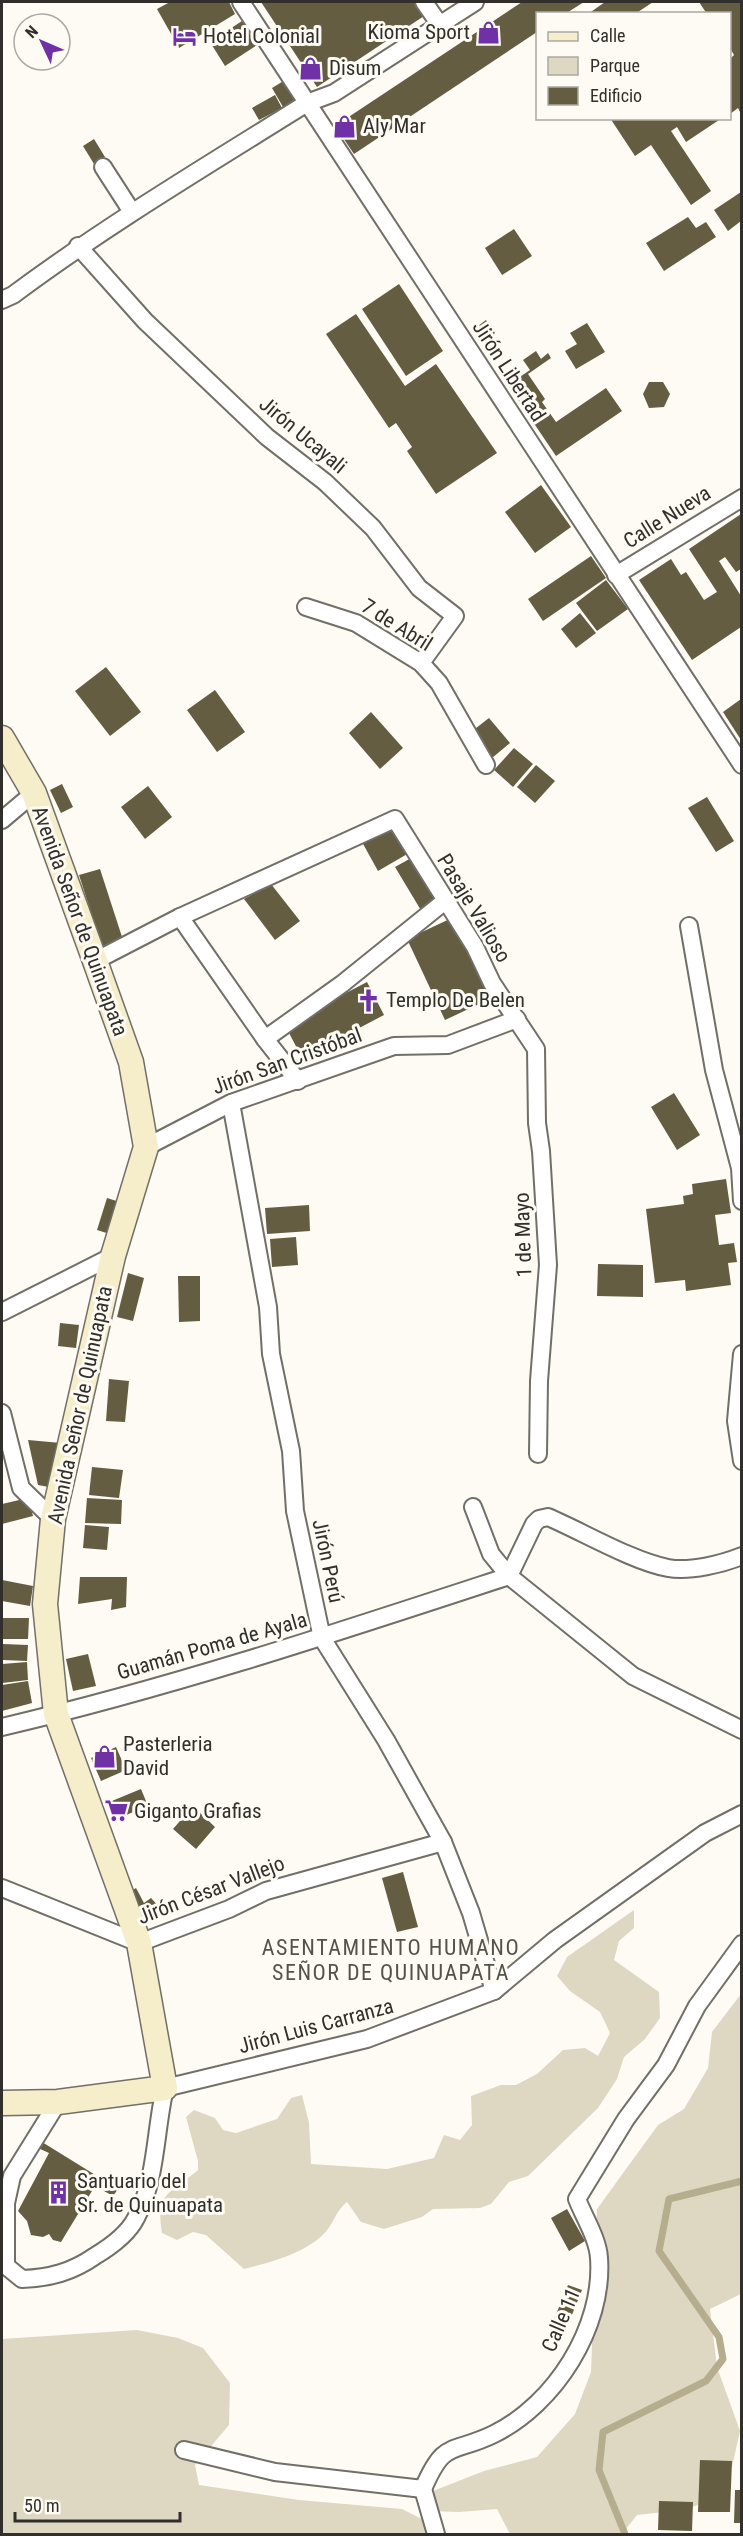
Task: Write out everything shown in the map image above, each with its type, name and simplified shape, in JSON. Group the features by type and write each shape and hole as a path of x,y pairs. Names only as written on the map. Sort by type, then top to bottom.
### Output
{"street":[{"name":"Jirón Libertad","path":"241,2 741,765"},
{"path":"424,2 440,25"},
{"path":"2,300 78,246 307,103 334,93 475,2"},
{"path":"104,167 132,212"},
{"name":"Jirón Ucayali","path":"78,246 145,321 267,437 325,482 373,528 419,588 455,616 421,663"},
{"name":"Calle Nueva","path":"616,575 741,498"},
{"name":"7 de Abril","path":"306,607 356,623 421,663 439,683 486,765"},
{"name":"Avenida Señor de Quinuapata","path":"2,738 34,793 131,1062 146,1147 113,1256 52,1519 45,1604 56,1714 139,1943 165,2088"},
{"path":"2,820 34,793"},
{"name":"Pasaje Valioso","path":"180,917 395,819 475,947 492,983 517,1019"},
{"path":"265,1040 342,984 445,902"},
{"path":"95,962 180,917 265,1040 298,1081"},
{"path":"689,926 714,1070 740,1168 741,1201"},
{"name":"Jirón San Cristóbal","path":"146,1147 231,1103 394,1046 448,1045 517,1019"},
{"name":"1 de Mayo","path":"517,1019 536,1050 537,1123 547,1228 547,1288 539,1381 537,1454"},
{"name":"Jirón Perú","path":"231,1103 267,1306 271,1354 291,1451 295,1511 321,1638 386,1740 442,1842 471,1913 494,1991"},
{"path":"2,1312 113,1256"},
{"path":"741,1354 736,1420 741,1461"},
{"path":"2,1413 21,1488 52,1519"},
{"path":"473,1507 491,1554 509,1576 633,1676 741,1730"},
{"path":"509,1576 534,1524 539,1519 548,1517 616,1549 669,1568 701,1566 741,1556"},
{"name":"Guamán Poma de Ayala","path":"2,1727 56,1714 321,1638 509,1576"},
{"name":"Jirón Luis Carranza","path":"165,2088 367,2039 494,1991 555,1940 705,1833 741,1814"},
{"name":"Jirón César Vallejo","path":"2,1888 139,1943 229,1909 266,1891 442,1842"},
{"name":"Calle 11","path":"423,2489 434,2463 446,2451 495,2433 542,2401 572,2360 588,2324 599,2285 599,2255 577,2199 626,2119 666,2065 697,2006 741,1944"},
{"path":"2,2103 58,2102 165,2088 155,2151 145,2194 135,2220 112,2245 84,2264 58,2275 22,2279 4,2261 6,2203 12,2176 58,2102"},
{"path":"184,2450 274,2472 423,2489 436,2535"}],"green space":[{"path":"634,1910 634,1928 619,1941 614,1960 659,1992 660,2018 645,2039 624,2057 617,2079 598,2108 528,2176 509,2182 491,2204 480,2208 433,2209 422,2217 384,2229 361,2222 347,2202 338,2211 328,2229 311,2244 278,2259 244,2269 206,2235 193,2232 177,2240 162,2233 160,2219 163,2201 173,2189 198,2170 198,2161 186,2117 194,2110 215,2118 223,2130 236,2133 277,2119 291,2098 302,2095 309,2123 311,2164 387,2169 434,2158 444,2135 460,2140 472,2125 471,2096 501,2085 516,2085 537,2074 563,2050 585,2048 598,2056 610,2033 600,2012 570,1991 557,1976 567,1957"},
{"path":"741,1994 741,2294 710,2309 717,2367 740,2431 732,2467 717,2499 682,2510 637,2515 622,2534 510,2534 497,2509 459,2512 426,2511 433,2491 484,2471 537,2457 575,2414 591,2372 597,2209 658,2125 684,2109 708,2068 712,2032"},
{"path":"137,2330 178,2338 203,2348 230,2383 229,2425 195,2465 199,2485 299,2500 402,2509 426,2521 430,2534 2,2534 2,2339"}],"building":[{"name":"Hotel Colonial","path":"170,2 229,2 235,14 179,48 157,9"},
{"path":"261,2 414,2 424,16 317,87"},
{"path":"522,2 584,2 568,12 536,12 536,33 354,154 335,126"},
{"path":"605,2 653,2 638,12 591,12"},
{"path":"699,2 741,2 741,114 738,108 731,113 731,58 734,55 731,50 731,12 706,12"},
{"path":"242,21 257,45 225,66 210,42"},
{"path":"290,77 301,96 283,107 272,88"},
{"path":"275,95 282,108 259,120 252,108"},
{"path":"611,120 719,120 686,142 677,127 671,131 711,191 691,205 651,145 635,156"},
{"path":"94,139 105,157 94,164 83,146"},
{"path":"741,192 741,221 728,231 714,210"},
{"path":"688,217 696,228 706,222 716,237 664,271 646,243"},
{"path":"514,229 532,256 502,275 485,248"},
{"path":"399,284 443,351 406,376 362,309"},
{"path":"356,314 405,386 436,364 497,453 436,494 407,451 412,447 396,423 389,428 326,334"},
{"path":"486,320 495,333 483,342 474,329"},
{"path":"587,323 605,352 576,369 565,351 577,344 570,333"},
{"path":"536,351 541,359 548,353 551,358 528,374 545,399 542,402 556,422 606,388 622,411 556,456 508,385 530,370 523,360"},
{"path":"649,382 663,382 670,394 664,407 649,408 643,394"},
{"path":"541,485 571,527 535,553 505,512"},
{"path":"741,514 741,569 736,572 725,557 719,561 741,596 741,627 692,660 639,580 671,559 681,575 686,572 704,600 717,592 689,549"},
{"path":"591,556 606,578 543,621 528,599"},
{"path":"606,580 628,609 597,631 576,603"},
{"path":"580,613 596,633 576,648 561,629"},
{"path":"106,667 141,712 110,736 75,691"},
{"path":"215,690 245,732 217,752 187,710"},
{"path":"741,699 741,740 723,712"},
{"path":"371,712 403,748 380,769 349,733"},
{"path":"489,718 510,743 492,758 471,732"},
{"path":"514,748 533,764 513,787 494,770"},
{"path":"536,765 555,781 535,803 517,787"},
{"path":"62,784 73,807 61,813 50,790"},
{"path":"148,786 172,817 145,839 121,807"},
{"path":"707,797 734,841 716,852 688,808"},
{"path":"393,825 409,853 378,871 362,842"},
{"path":"413,857 439,902 422,912 395,867"},
{"path":"100,869 123,940 102,947 79,875"},
{"path":"271,884 300,921 275,940 244,899"},
{"path":"454,917 492,998 445,1020 407,939"},
{"path":"367,982 384,1015 302,1058 285,1025"},
{"path":"674,1093 700,1135 677,1150 651,1107"},
{"path":"726,1179 731,1213 715,1215 719,1245 734,1243 737,1262 728,1263 731,1285 686,1291 685,1280 655,1283 646,1209 684,1204 683,1196 693,1194 692,1184"},
{"path":"107,1198 123,1203 113,1235 97,1230"},
{"path":"309,1205 310,1231 267,1234 265,1208"},
{"path":"296,1237 298,1265 272,1267 270,1239"},
{"path":"598,1264 643,1265 643,1297 597,1296"},
{"path":"128,1273 144,1278 133,1321 117,1317"},
{"path":"178,1276 200,1276 200,1321 179,1322"},
{"path":"60,1323 79,1325 76,1348 58,1346"},
{"path":"109,1379 129,1381 125,1422 106,1421"},
{"path":"28,1440 61,1443 54,1488 38,1485"},
{"path":"92,1467 123,1470 119,1498 89,1495"},
{"path":"28,1498 33,1516 2,1524 2,1504"},
{"path":"87,1498 122,1500 121,1524 85,1523"},
{"path":"85,1525 109,1527 107,1550 83,1548"},
{"path":"80,1577 127,1577 126,1607 111,1610 112,1599 78,1604"},
{"path":"2,1580 33,1586 30,1606 2,1601"},
{"path":"2,1618 29,1618 28,1639 2,1639"},
{"path":"3,1644 28,1645 27,1661 3,1660"},
{"path":"88,1654 96,1686 73,1691 66,1659"},
{"path":"27,1662 28,1680 2,1683 2,1664"},
{"path":"28,1681 32,1703 2,1711 2,1685"},
{"path":"116,1747 126,1770 101,1781 91,1758"},
{"path":"141,1789 148,1806 114,1820 107,1803"},
{"path":"193,1806 215,1827 196,1849 173,1829"},
{"path":"403,1872 418,1927 397,1932 382,1878"},
{"path":"136,1888 144,1903 151,1898 160,1908 141,1922 128,1893"},
{"name":"Santuario del Sr. de Quinuapata","path":"42,2142 118,2189 113,2196 95,2186 61,2242 53,2240 49,2234 43,2237 31,2235 27,2221 18,2211 49,2153 38,2148"},
{"path":"567,2209 585,2241 569,2251 551,2218"},
{"path":"568,2285 582,2290 567,2327 553,2322"},
{"path":"700,2460 732,2461 730,2512 698,2512"},
{"path":"735,2490 741,2490 741,2523 734,2523"},
{"path":"659,2501 693,2502 692,2531 658,2530"}],"waterway":[{"path":"625,2534 599,2470 603,2432 706,2381 723,2359 719,2337 659,2251 669,2199 742,2181"}],"place":[{"name":"Kioma Sport","path":"488,32"},
{"name":"Hotel Colonial","path":"185,36"},
{"name":"Disum","path":"311,68"},
{"name":"Aly Mar","path":"345,126"},
{"name":"Templo De Belen","path":"368,1000"},
{"name":"Pasterleria David","path":"105,1756"},
{"name":"Giganto Grafias","path":"116,1811"},
{"name":"Santuario del Sr. de Quinuapata","path":"59,2193"}],"district":[{"name":"ASENTAMIENTO HUMANO SEÑOR DE QUINUAPATA","path":"391,1960"}]}
